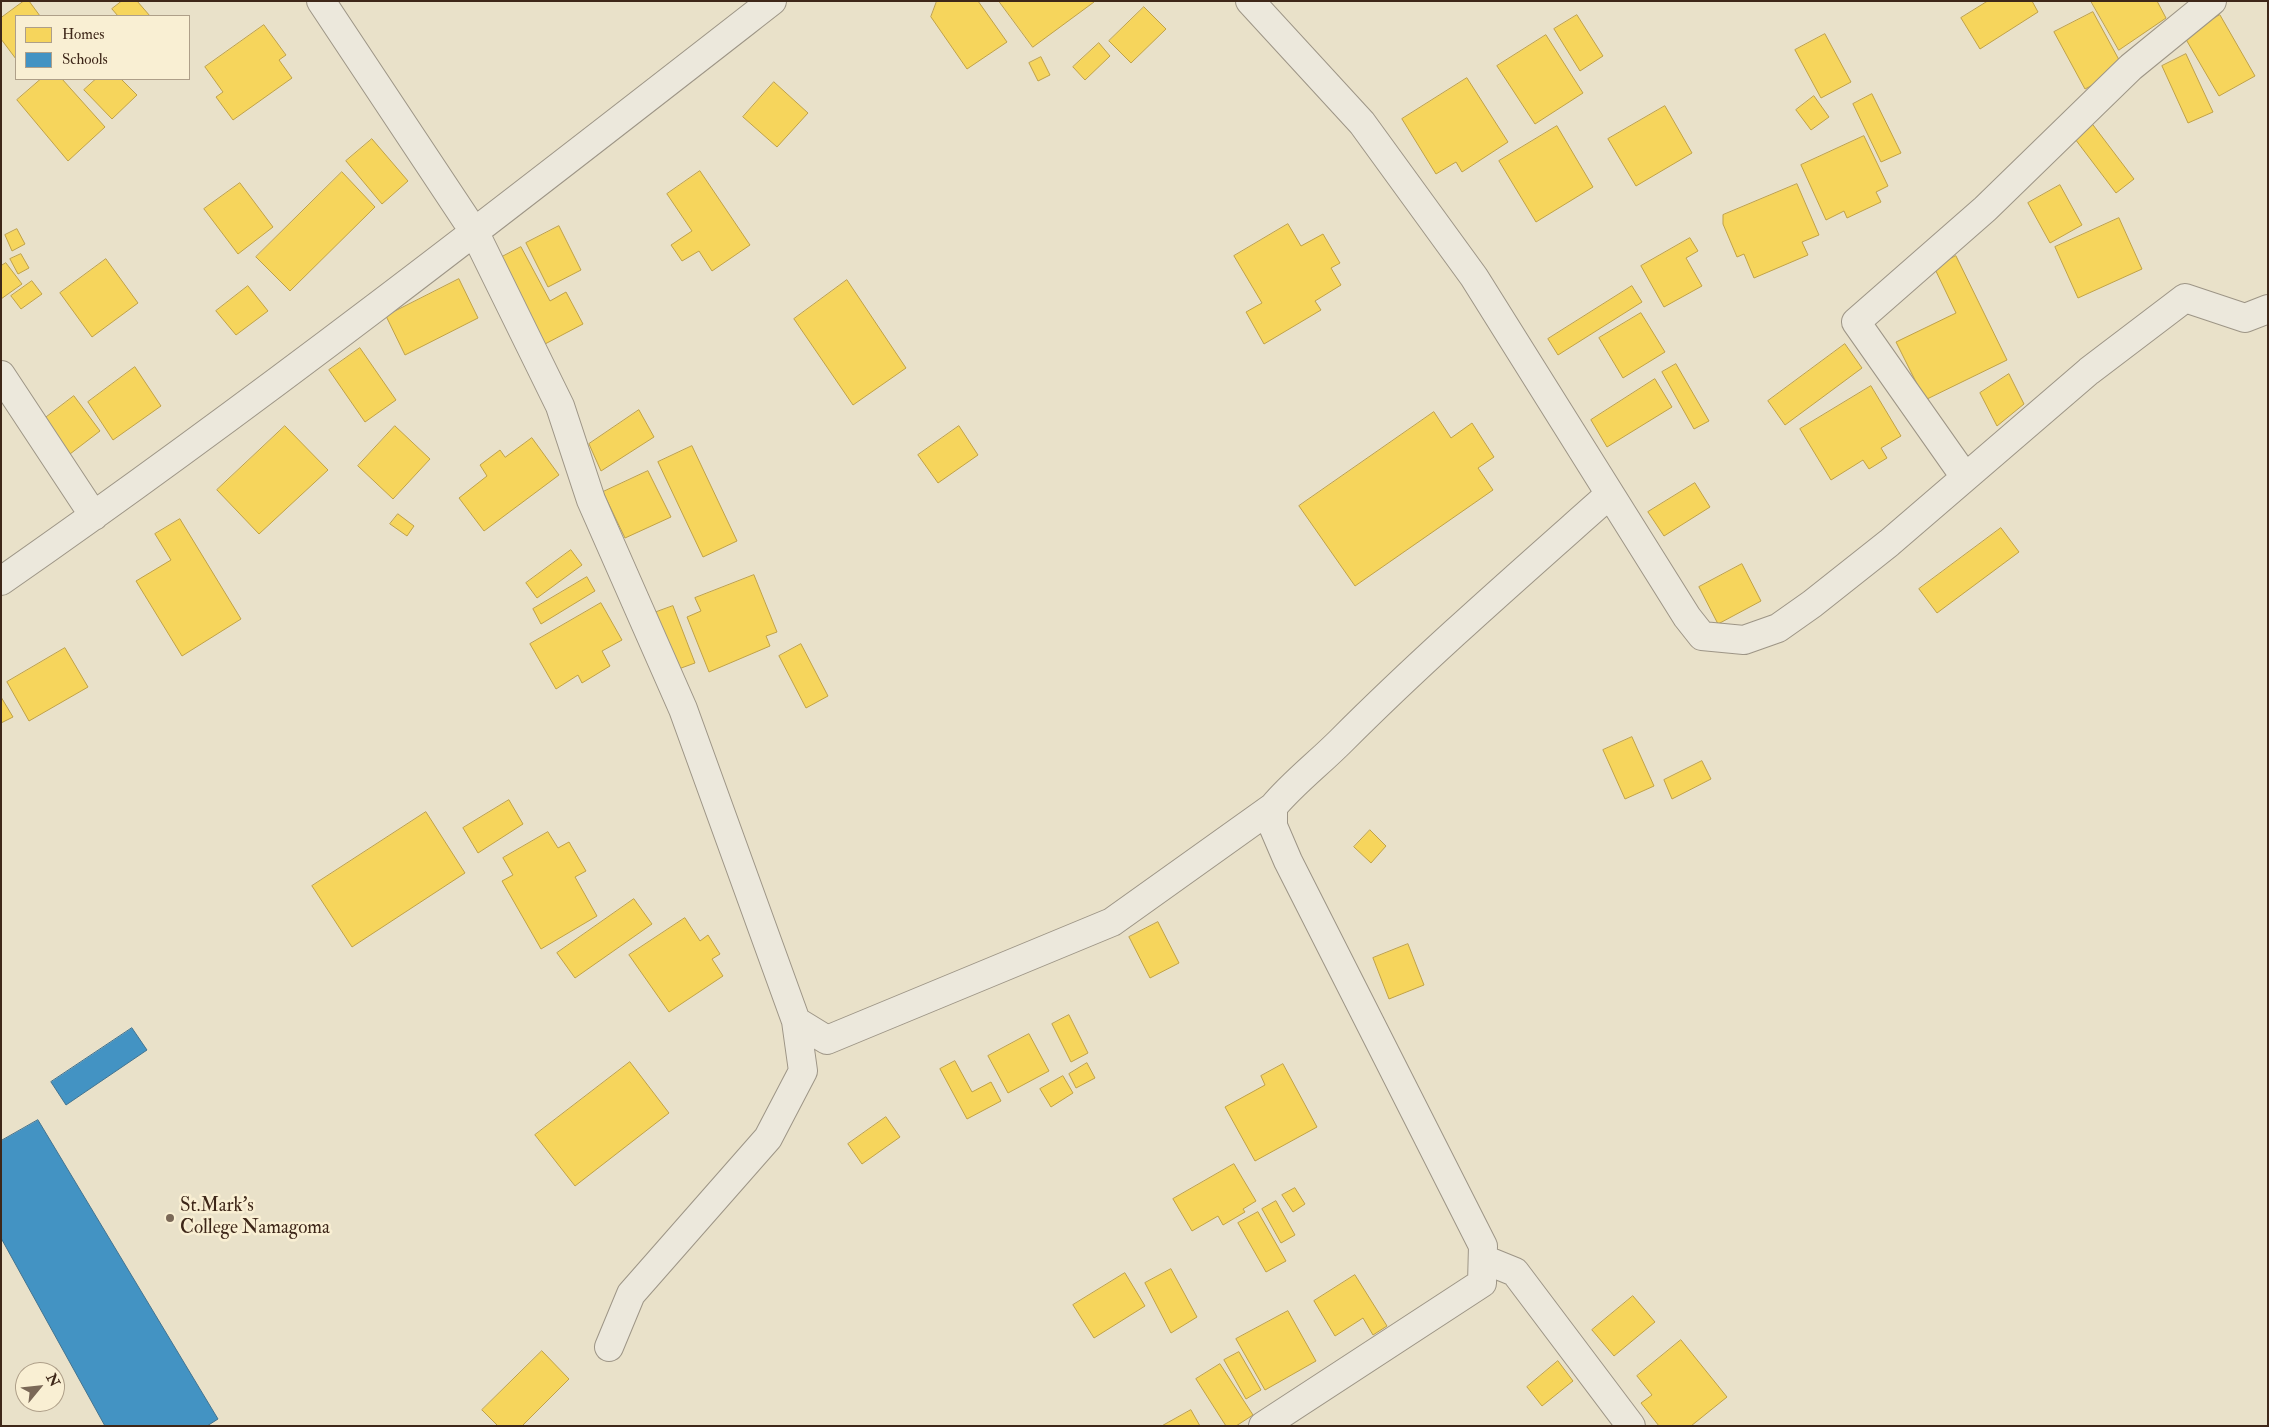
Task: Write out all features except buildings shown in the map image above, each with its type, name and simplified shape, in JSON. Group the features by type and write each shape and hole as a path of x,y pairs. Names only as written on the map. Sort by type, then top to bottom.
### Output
{"street":[{"path":"321,1 475,233 560,406 591,500 683,709 796,1021 803,1071 768,1138 631,1294 608,1347"},
{"path":"1,581 94,516 475,233 772,1"},
{"path":"1250,1 1362,123 1474,276 1687,618 1702,636 1744,640 1778,628 1812,604 1889,543 2089,371 2186,298 2246,318 2268,309"},
{"path":"1965,477 1856,322 1985,209 2131,67 2212,1"},
{"path":"1,375 94,516"},
{"path":"796,1021 827,1040 1112,922 1273,808 1288,789 1317,765 1409,673 1610,494"},
{"path":"1263,1426 1482,1283 1483,1259 1483,1246 1288,861 1273,826 1273,808"},
{"path":"1483,1259 1514,1272 1631,1426"}],"place":[{"name":"St.Mark's College Namagoma","path":"170,1218"}]}
